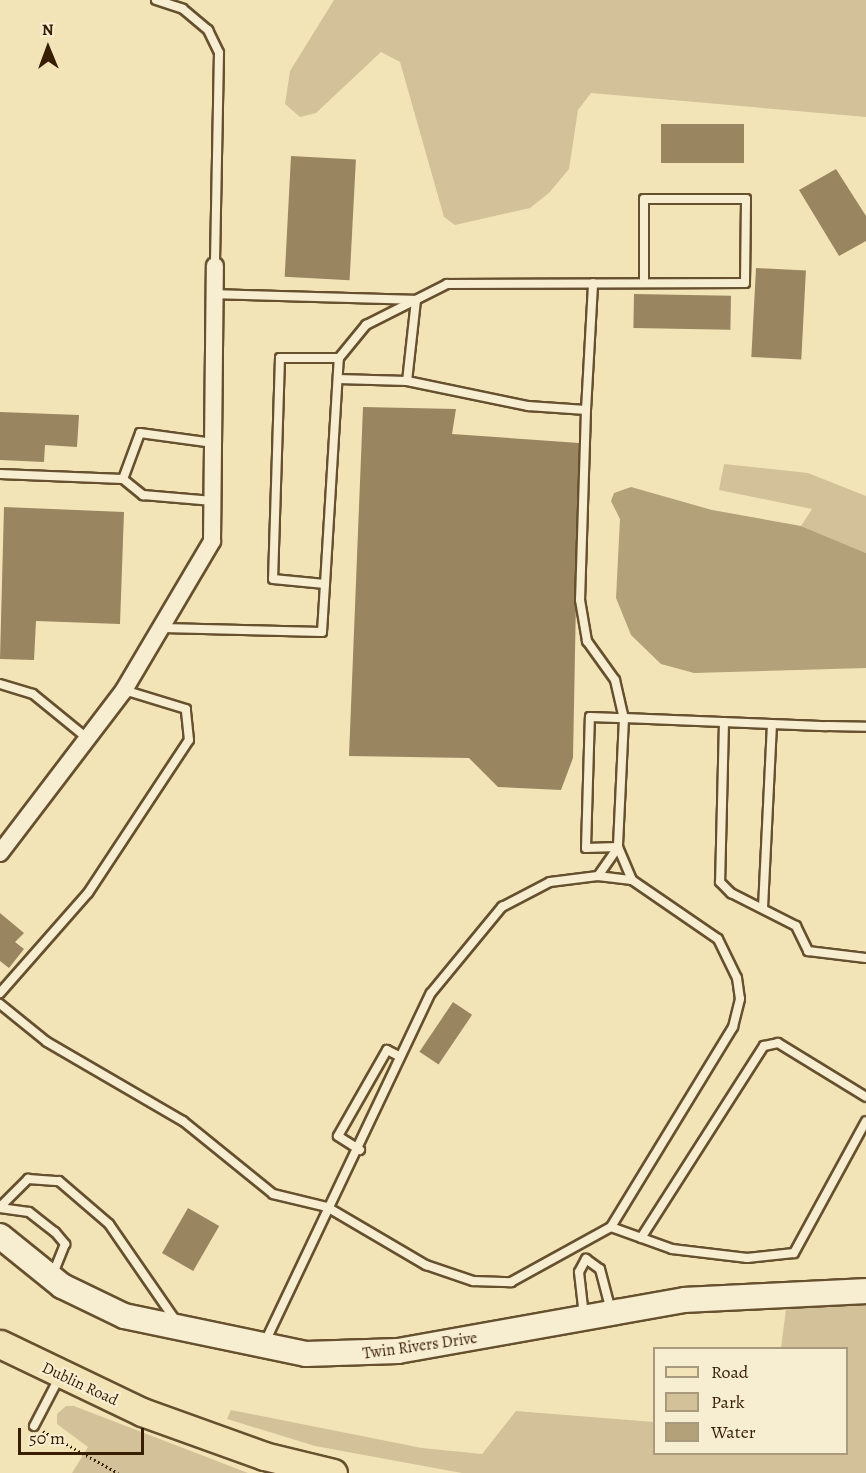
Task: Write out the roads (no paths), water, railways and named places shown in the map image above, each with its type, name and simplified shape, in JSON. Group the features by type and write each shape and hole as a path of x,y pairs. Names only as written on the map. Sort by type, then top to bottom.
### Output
{"main road":[{"name":"Dublin Road","path":"0,1344 60,1375 225,1443 333,1473"}],"street":[{"path":"0,853 124,690 163,628 212,541 215,266"},
{"name":"Twin Rivers Drive","path":"0,1236 51,1278 124,1316 263,1348 317,1354 398,1351 611,1312 753,1294 866,1291"}],"lane":[{"path":"156,0 183,9 208,30 219,53 215,266"},
{"path":"163,628 322,632 339,358 366,326 447,284 745,283 746,199 644,199 644,283"},
{"path":"593,283 580,600 587,641 615,680 624,718 618,847 632,880"},
{"path":"214,294 416,300"},
{"path":"407,381 416,300"},
{"path":"325,584 273,579 280,358 339,358"},
{"path":"338,379 407,381 528,406 586,411"},
{"path":"123,479 140,434 147,431 213,443"},
{"path":"0,474 123,479 143,495 213,501"},
{"path":"0,684 33,694 87,738"},
{"path":"0,993 88,893 189,740 191,718 186,709 124,690"},
{"path":"618,847 586,848 590,717 866,727"},
{"path":"724,722 720,882 796,926 808,951 866,958"},
{"path":"763,908 772,724"},
{"path":"598,876 618,847"},
{"path":"0,1004 47,1042 183,1121 273,1194 327,1208 426,1264 473,1281 511,1282 611,1227 733,1027 740,999 738,978 718,939 632,880 598,876 550,882 502,907 431,993 399,1056 360,1150 327,1208 263,1348"},
{"path":"641,1238 764,1046 778,1043 866,1097"},
{"path":"360,1150 338,1136 387,1050 399,1056"},
{"path":"611,1227 672,1249 747,1258 794,1253 866,1121"},
{"path":"0,1207 28,1179 59,1181 109,1224 183,1331"},
{"path":"0,1207 29,1212 65,1244 51,1278"},
{"path":"579,1245 586,1259 600,1269 611,1312"},
{"path":"584,1317 579,1272 586,1259"},
{"path":"34,1425 60,1375"}],"water":[{"path":"631,487 712,510 801,526 866,553 866,668 694,673 661,664 631,635 616,598 620,519 611,501 614,493"}]}
